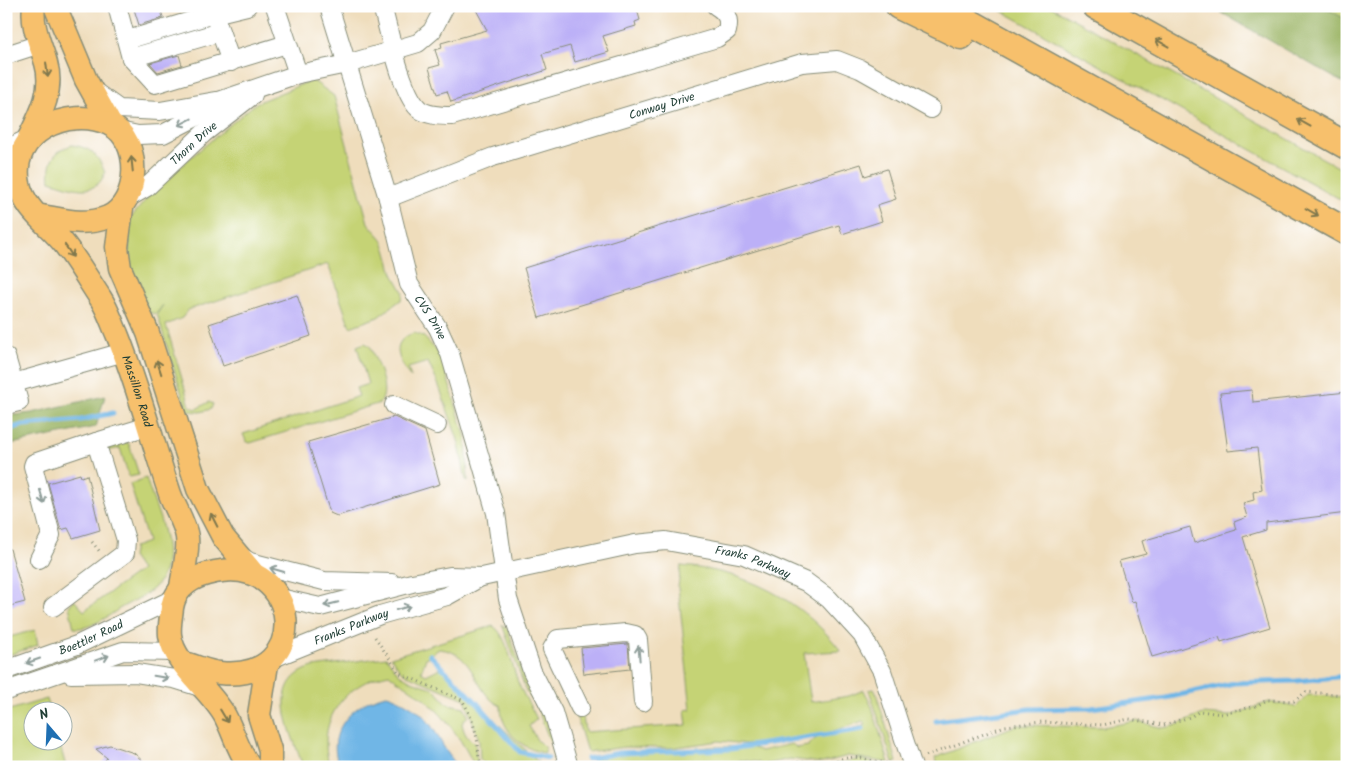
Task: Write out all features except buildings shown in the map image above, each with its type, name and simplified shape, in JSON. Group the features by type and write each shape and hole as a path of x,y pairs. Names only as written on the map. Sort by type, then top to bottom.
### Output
{"highway":[{"path":"899,6 1278,192"},
{"path":"940,6 1347,232"},
{"path":"1096,6 1347,146"}],"main road":[{"path":"34,6 32,16 47,66 48,88 44,106 23,148 18,169 22,203 85,224 110,216 125,203"},
{"path":"55,6 91,89 126,142 133,165 117,247 120,268 148,333 198,489 223,537 253,573 272,588 280,598 285,614 285,630 282,644 272,660 259,716 270,750 270,767"},
{"path":"29,138 55,122 66,119 89,119 115,128"},
{"name":"Massillon Road","path":"22,203 64,244 103,302 124,352 170,495 186,536 187,549 177,593"},
{"path":"250,767 243,758 225,714 181,658 170,637 177,593 212,572 230,569 253,573"},
{"path":"181,658 220,673 254,671 272,660"}],"street":[{"path":"117,6 129,49 155,84 286,44"},
{"path":"129,49 217,23 248,6"},
{"path":"275,6 286,44 298,74"},
{"name":"CVS Drive","path":"329,6 388,198 409,284 438,328 450,354 496,512 508,599 532,671 553,712 569,767"},
{"path":"382,6 407,92 419,109 438,116 452,116 717,38 727,31 729,22 724,11 716,6"},
{"name":"Thorn Drive","path":"91,89 119,109 160,111 219,101 298,74 347,64 418,43 432,31 445,6"},
{"path":"217,23 231,62"},
{"path":"6,55 40,44"},
{"name":"Conway Drive","path":"388,198 493,157 802,63 837,60 860,69 931,109"},
{"name":"Thorn Drive","path":"125,203 146,188 204,133 261,88"},
{"name":"Thorn Drive","path":"115,128 138,135 163,134 200,115 219,101"},
{"path":"6,150 29,138"},
{"path":"14,383 124,352"},
{"path":"6,358 19,402 6,406"},
{"path":"394,405 437,425"},
{"path":"38,559 51,535 33,466 36,461 148,426"},
{"path":"53,606 125,553 126,540 96,442"},
{"name":"Franks Parkway","path":"280,598 320,606 412,583 450,576 482,576 503,573 635,544 666,541 744,555 806,582 829,599 862,634 882,671 912,764"},
{"path":"237,554 250,562 324,581 412,583"},
{"name":"Franks Parkway","path":"272,660 380,615 448,596 482,576"},
{"name":"Boettler Road","path":"6,670 77,644 177,593"},
{"path":"580,708 552,649 558,639 626,632 635,635 638,640 643,702"},
{"name":"Boettler Road","path":"6,692 123,651 181,658"},
{"path":"60,674 136,673 174,679 203,688"}],"path":[{"path":"375,637 399,673 462,700 467,708 478,745 477,756 484,767"},
{"path":"768,767 801,762 827,765 840,759 854,757 892,766 912,764 1019,724 1042,722 1103,725 1129,719 1164,725 1200,712 1222,714 1256,706 1267,700 1294,701 1306,692 1347,695"},
{"path":"667,767 693,764 724,767"}],"green space":[{"path":"993,6 1050,6 1347,172 1347,203"},
{"path":"1210,6 1322,6 1347,20 1347,85"},
{"path":"1322,6 1347,6 1347,20"},
{"path":"312,80 334,96 368,223 382,239 393,274 403,292 402,299 378,317 350,327 328,264 188,310 182,318 166,325 190,406 196,409 209,402 213,404 211,409 200,412 187,411 157,314 163,305 156,314 147,312 129,266 129,220 159,184 256,103"},
{"path":"72,145 85,148 93,153 100,161 105,173 101,181 89,189 74,188 50,181 50,168 53,158 60,150"},
{"path":"414,333 423,336 440,354 466,438 468,481 466,480 458,440 439,386 428,362 408,368 411,378 400,359 398,347 401,341"},
{"path":"365,343 370,346 381,374 384,390 380,403 250,443 246,441 243,434 359,396 356,388 368,384 357,346"},
{"path":"105,396 96,427 6,445 6,416 32,413"},
{"path":"124,441 129,444 139,475 129,477 120,448 107,451 107,444"},
{"path":"146,478 164,533 166,562 163,575 155,587 143,596 98,622 86,627 74,628 69,606 74,600 84,611 141,570 132,557 134,547 148,542 130,484"},
{"path":"681,566 728,574 750,581 790,603 808,616 841,651 804,653 811,702 849,696 864,690 872,707 889,763 848,756 822,763 790,759 762,765 758,762 740,760 733,765 696,762 659,767 607,767 606,763 593,764 593,760 617,755 710,747 751,747 761,751 792,744 797,748 808,746 816,738 866,725 863,721 831,732 756,745 719,741 670,748 625,747 587,752 576,715 583,716 585,732 687,725 685,710 691,709 678,587"},
{"path":"502,624 508,630 524,676 545,715 555,746 549,739 536,705 526,691"},
{"path":"493,626 503,637 517,680 537,719 529,726 537,740 545,748 545,753 529,748 514,737 504,723 501,706 485,692 461,657 439,649 426,658 421,672 426,675 440,668 538,762 537,767 487,767 480,759 479,740 465,699 407,675 400,670 391,657"},
{"path":"35,630 38,645 6,656 6,638"},
{"path":"386,657 399,674 411,681 433,688 448,704 464,707 468,716 462,723 464,730 475,743 477,759 482,767 475,767 456,733 437,711 420,696 389,674 359,686 347,695 337,707 330,720 327,734 326,750 330,767 303,767 286,710 285,697 289,684 298,674 313,667"},
{"path":"874,689 897,762 893,763 869,690"},
{"path":"1308,695 1347,697 1347,767 937,767 935,758 1017,725 1103,727 1137,721 1163,728 1174,726 1203,714 1230,716 1269,702 1296,707"},
{"path":"22,706 22,750 61,750 66,767 6,767 6,711"},
{"path":"860,759 886,767 775,767 801,764 826,766"}],"water":[{"path":"387,695 408,704 422,715 459,767 340,767 336,754 336,742 339,730 345,720 364,704 375,698"}],"waterway":[{"path":"6,430 23,425 81,420 113,413"},
{"path":"430,655 480,706 520,752 548,758"},
{"path":"936,721 1029,709 1091,708 1166,698 1234,683 1296,681 1347,676"},
{"path":"587,759 619,753 730,749 863,729"}]}
